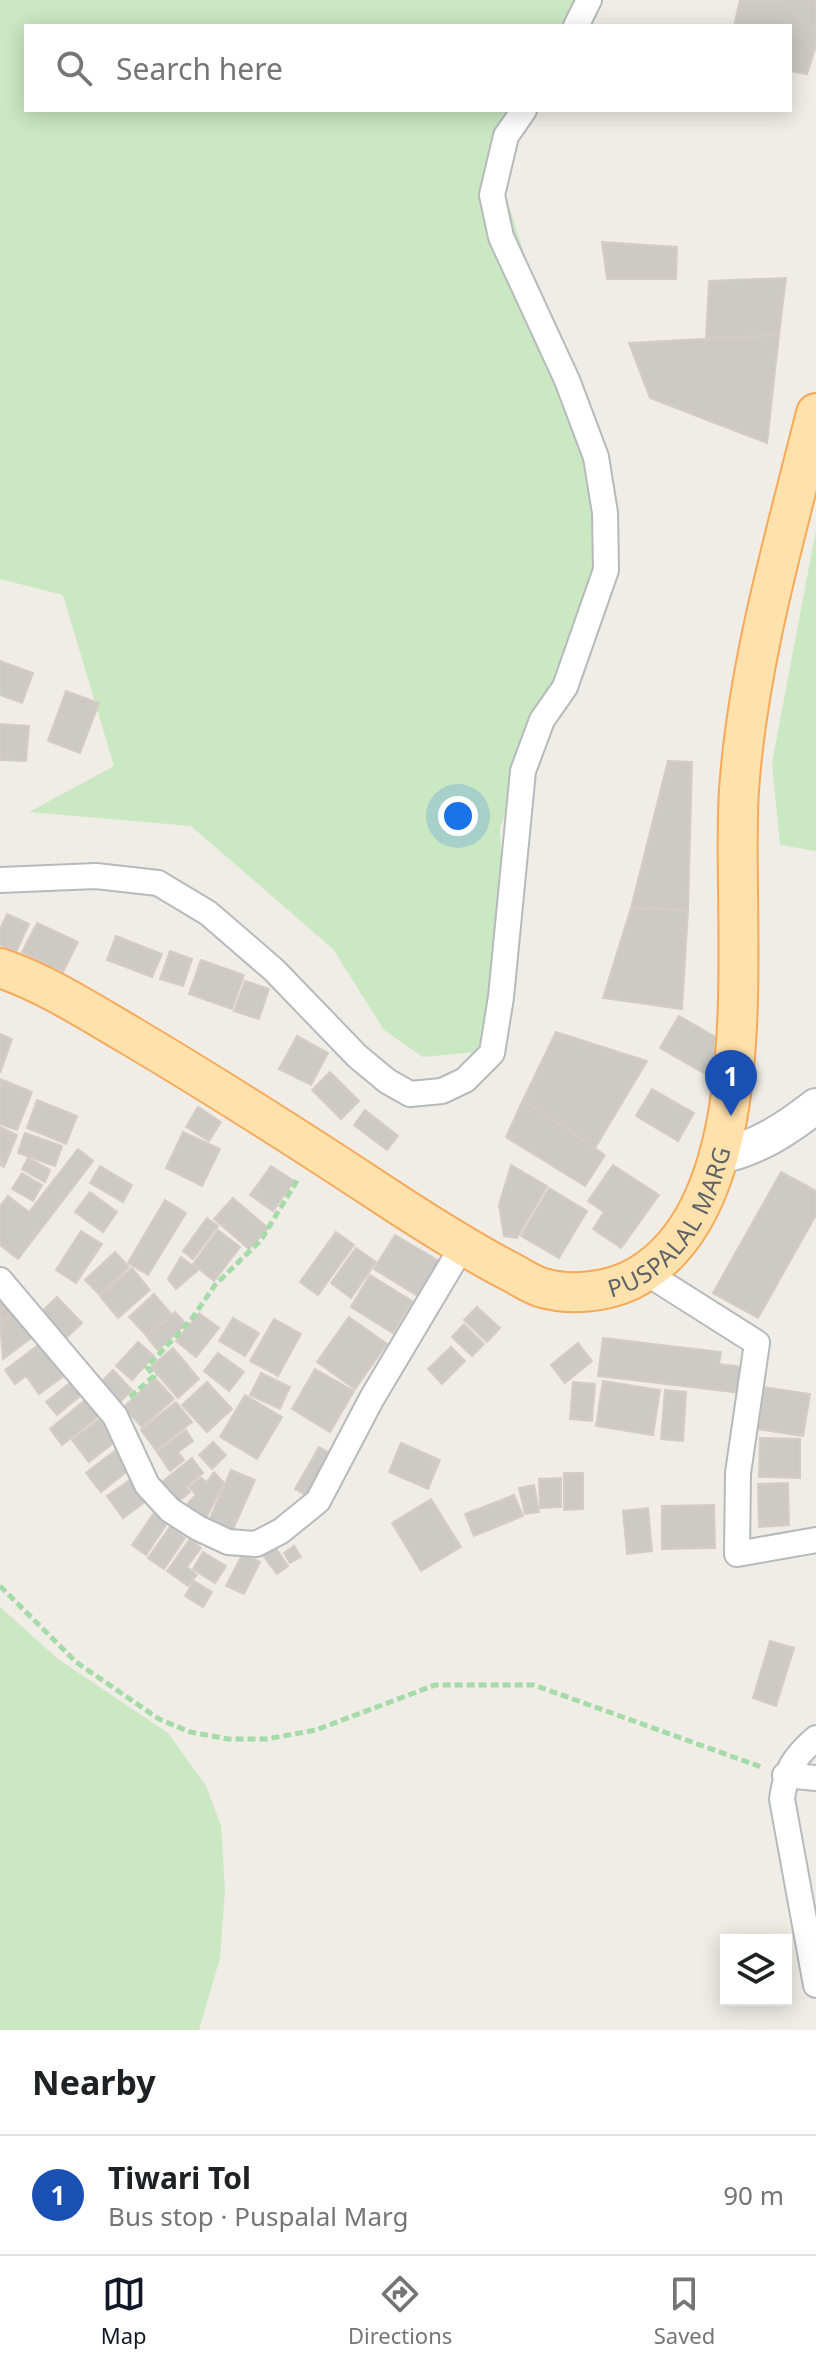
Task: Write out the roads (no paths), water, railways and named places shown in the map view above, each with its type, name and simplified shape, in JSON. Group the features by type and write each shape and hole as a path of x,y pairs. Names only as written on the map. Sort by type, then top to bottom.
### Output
{"main road":[{"name":"PUSPALAL MARG","path":"0,968 100,1018 316,1150 462,1247 543,1288 582,1293 619,1286 645,1272 677,1243 703,1207 721,1156 735,1041 739,790 761,644 816,413"}],"street":[{"path":"577,24 589,0"},
{"path":"0,880 96,876 158,883 208,913 274,970 357,1056 387,1081 410,1094 442,1091 465,1080 492,1053 501,997 523,771 542,720 565,687 606,570 605,513 596,457 567,380 501,237 492,195 506,136 523,112"},
{"path":"721,1156 752,1148 783,1131 816,1106"},
{"path":"0,1280 115,1416 147,1485 170,1510 228,1542 256,1544 281,1531 318,1501 372,1398 462,1247"},
{"path":"645,1272 757,1343 738,1473 737,1554 816,1540"},
{"path":"816,1738 793,1758 785,1775 782,1799 816,1985"},
{"path":"785,1775 816,1778"}],"place":[{"name":"Tiwari Tol","path":"731,1116"}]}
